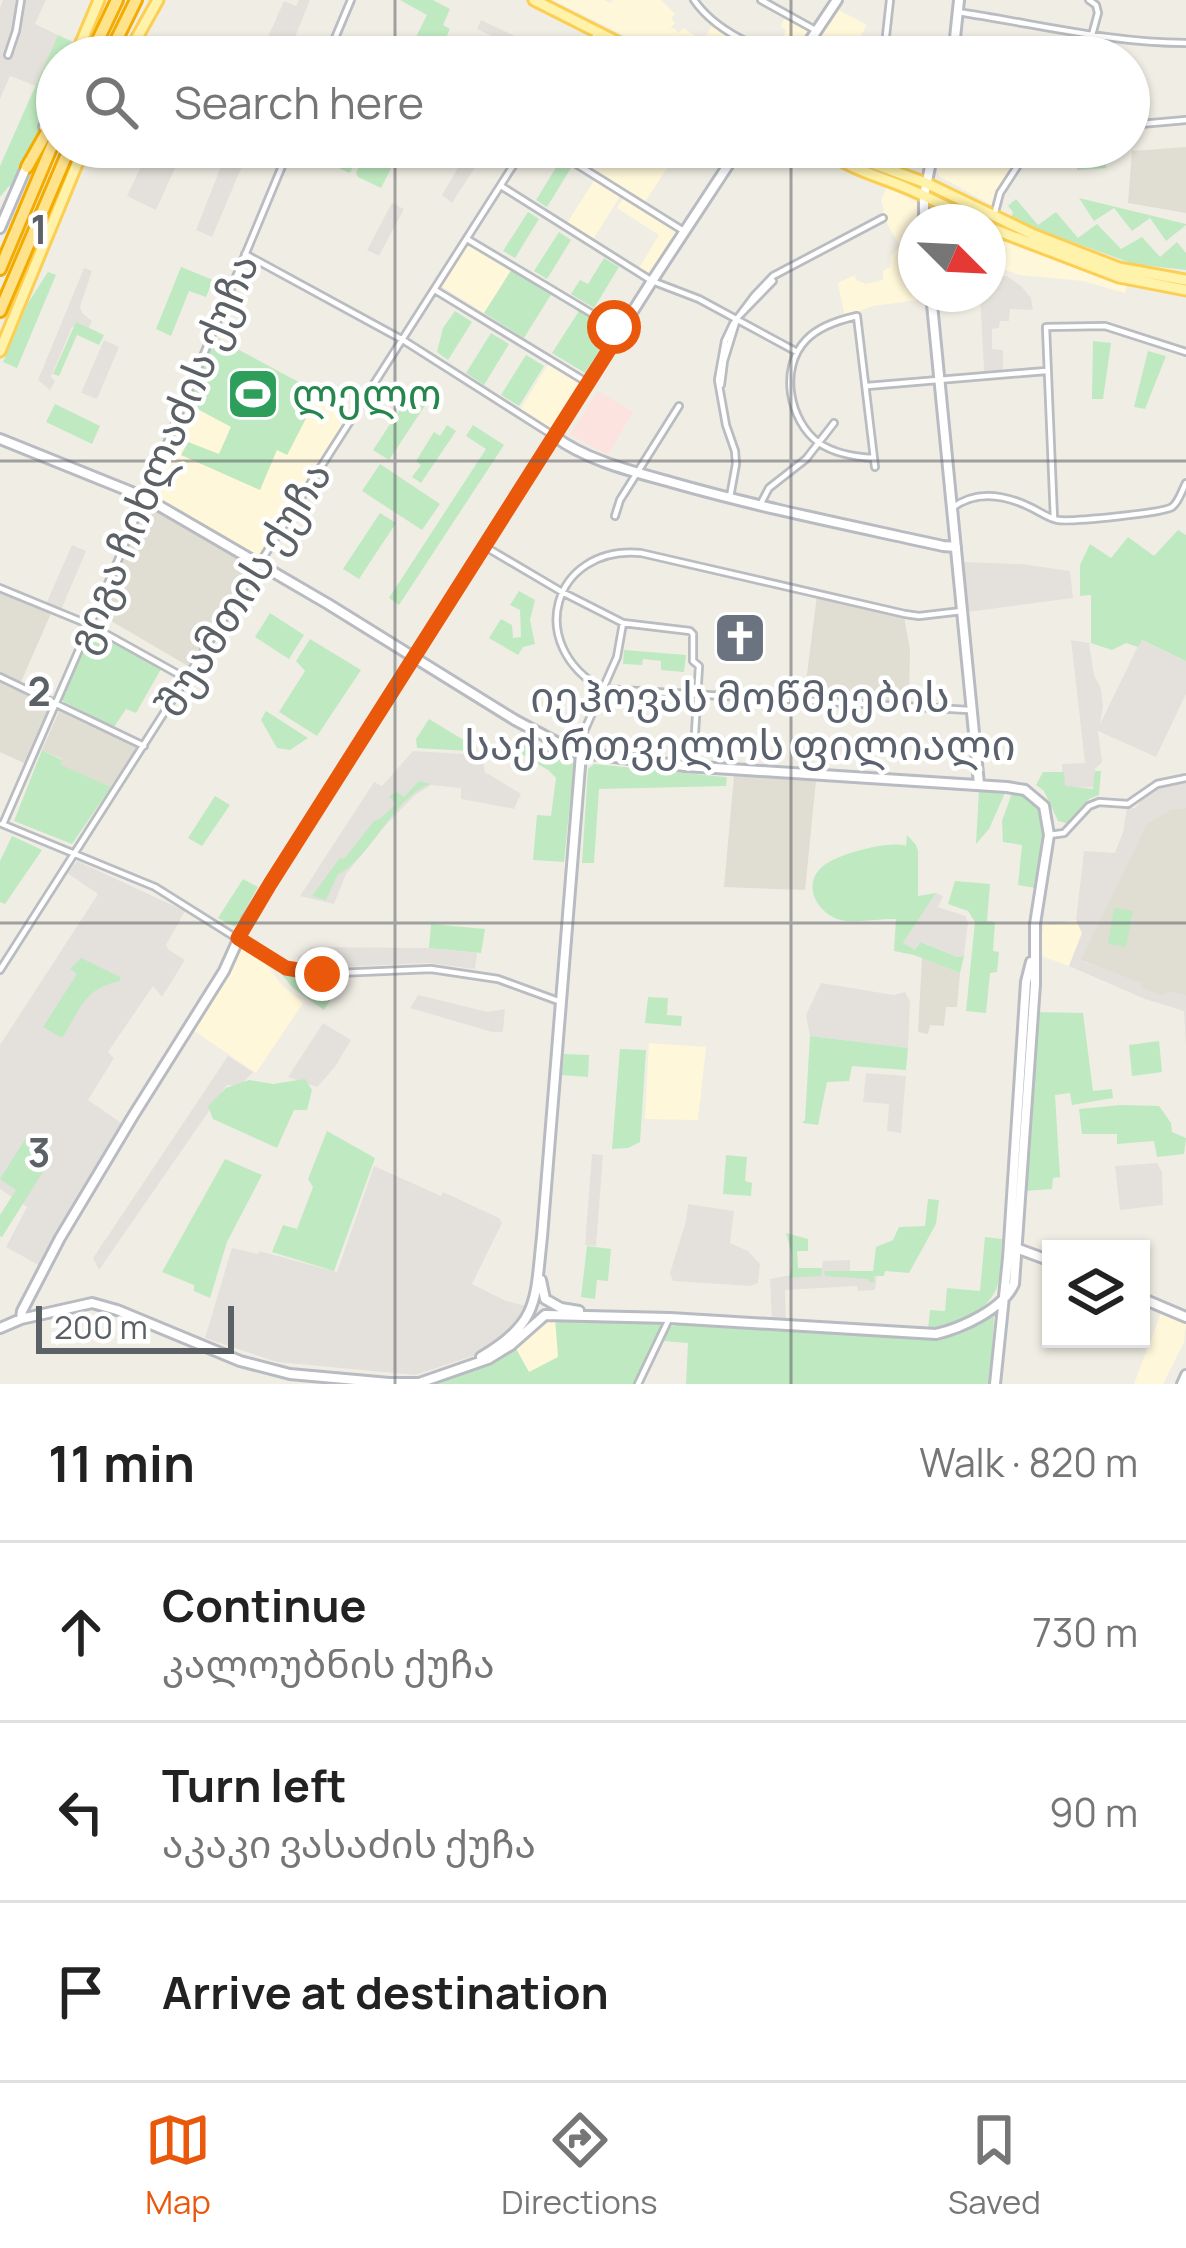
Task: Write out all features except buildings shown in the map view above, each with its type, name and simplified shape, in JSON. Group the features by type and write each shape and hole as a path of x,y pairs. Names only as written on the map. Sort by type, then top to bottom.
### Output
{"highway":[{"path":"100,36 117,0"},
{"path":"118,36 136,0"},
{"path":"27,167 36,152"},
{"path":"0,269 43,168"},
{"path":"0,311 61,168"}],"main road":[{"path":"84,36 99,0"},
{"path":"138,36 158,0"},
{"path":"534,0 606,36"},
{"path":"0,351 75,168"},
{"path":"857,168 940,204"},
{"path":"884,168 926,183 960,204"},
{"path":"1006,228 1119,268 1186,280"},
{"path":"1006,229 1119,277 1186,290"}],"street":[{"path":"8,56 20,0"},
{"path":"336,36 351,0"},
{"path":"694,0 708,17 739,36"},
{"path":"760,0 817,31"},
{"path":"814,36 837,0"},
{"path":"886,36 890,0"},
{"path":"955,36 958,0"},
{"path":"1089,0 1098,13 1092,34"},
{"path":"957,12 1107,36"},
{"path":"595,36 598,32"},
{"path":"1150,42 1186,43"},
{"path":"1150,122 1186,119"},
{"path":"0,228 36,147"},
{"name":"გიგა ჩიხლაძის ქუჩა","path":"1,824 57,703 281,168"},
{"name":"შუამთის ქუჩა","path":"0,970 513,168"},
{"path":"583,168 684,231"},
{"path":"21,1319 60,1238 224,971 247,920 726,168"},
{"path":"923,204 929,168"},
{"path":"996,204 1017,168"},
{"path":"501,186 652,281 699,298 797,352"},
{"path":"729,498 736,464 718,380 724,341 738,319 754,296 773,276 883,218 776,278 738,319"},
{"path":"467,239 621,331"},
{"path":"245,254 403,340 586,454 729,498 956,547"},
{"path":"435,290 588,383"},
{"path":"933,312 979,784"},
{"path":"874,458 849,456 819,442 806,430 794,404 791,374 807,338 857,316 867,386 875,467"},
{"path":"1054,519 1046,327 1105,326 1186,352"},
{"path":"867,386 1047,371"},
{"path":"615,516 617,505 679,406"},
{"path":"760,505 770,488 806,459 834,423"},
{"path":"0,439 144,497 531,730 578,753 693,767 979,784 1035,796 1044,806 1049,835 1037,901 1035,984 995,1384"},
{"path":"952,508 979,496 1001,496 1054,519 1167,511 1186,483"},
{"path":"484,545 622,623 693,634 693,661 699,666 693,767"},
{"path":"962,610 904,614 619,551 595,559 562,592 555,622 566,653 581,674 603,688 972,710"},
{"path":"0,588 90,625 187,679"},
{"path":"0,1328 92,1303 240,1361 290,1374 419,1383 494,1356 550,1308 541,1288 542,1242 578,753 617,657 622,623"},
{"path":"0,677 144,746"},
{"path":"1049,835 1064,833 1089,806 1127,804 1157,784 1186,778"},
{"path":"1,824 155,887 273,961 299,972 431,969 498,980 561,1002"},
{"path":"542,1242 533,1305 543,1315 936,1334 1002,1301 1013,1289"},
{"path":"1012,1247 1042,1258"},
{"path":"1000,1330 1013,1289 1012,1247"},
{"path":"467,1365 520,1330 537,1300 567,1310 613,1316"},
{"path":"1002,1301 1007,1312"},
{"path":"1150,1302 1186,1317"},
{"path":"638,1384 670,1318"},
{"path":"1182,1384 1186,1375"}],"shaded area":[{"path":"3,0 46,0 35,24 58,35 36,36 36,86 10,76 0,99"},
{"path":"299,0 310,0 295,36 268,36 284,1 296,6"},
{"path":"553,0 661,0 675,14 670,29 679,33 683,28 695,36 625,36"},
{"path":"837,9 867,25 861,36 820,36"},
{"path":"785,16 809,28 804,36 784,36 786,30 781,27"},
{"path":"481,20 515,36 492,36 477,29"},
{"path":"713,24 734,36 706,36"},
{"path":"1186,147 1186,213 1128,203 1131,168 1150,168 1150,150"},
{"path":"140,168 175,168 156,210 127,196"},
{"path":"220,168 241,168 212,237 196,230"},
{"path":"458,168 474,168 452,203 442,195"},
{"path":"588,168 667,168 645,202"},
{"path":"936,168 1014,168 990,204 939,176"},
{"path":"595,179 621,195 592,241 566,225"},
{"path":"887,187 919,203 898,204 898,243 881,213"},
{"path":"624,197 676,229 652,274 639,268 659,235 617,208"},
{"path":"392,203 404,209 379,256 367,250"},
{"path":"1006,236 1128,283 1125,293 1083,281 1006,270"},
{"path":"468,243 512,268 484,313 441,286"},
{"path":"898,248 898,303 845,317 838,283 855,275 866,284 883,280"},
{"path":"84,268 92,271 80,307 92,321 87,332 72,327 50,390 38,380"},
{"path":"1007,276 1031,298 1033,310 1010,309 1009,321 1000,321 999,328 992,329 992,349 1003,350 1003,370 984,371 981,312 1006,312"},
{"path":"104,340 119,347 97,399 81,393"},
{"path":"549,363 581,385 552,429 520,410"},
{"path":"598,391 633,412 608,455 570,435"},
{"path":"319,393 352,411 259,557 152,495 188,404 231,426 213,469 277,449 288,454"},
{"path":"146,506 251,565 188,666 101,615"},
{"path":"72,545 86,551 61,610 46,604"},
{"path":"962,562 1070,571 1073,598 968,612"},
{"path":"0,590 52,611 21,682 0,672"},
{"path":"817,595 904,617 910,649 909,703 804,698"},
{"path":"1071,640 1089,643 1101,689 1100,724 1141,640 1186,661 1186,694 1156,757 1098,731 1102,762 1095,769 1096,787 1063,788 1062,764 1085,763"},
{"path":"0,681 51,704 26,764 0,752"},
{"path":"60,709 138,746 111,787 60,765 62,759 42,750"},
{"path":"413,751 482,755 485,772 521,794 514,809 461,799 461,788 431,785 383,828 346,874 334,904 300,896 374,782 382,786"},
{"path":"734,776 816,781 805,890 724,887"},
{"path":"1186,781 1186,808 1172,809 1082,961 1186,996 1186,1047 1184,1011 1069,966 1082,933 1076,920 1084,851 1115,853 1127,807 1135,808 1153,787"},
{"path":"1186,808 1186,996 1170,991 1160,995 1141,987 1142,983 1081,960 1147,824 1172,809"},
{"path":"77,861 185,911 166,945 185,960 162,997 153,986 108,1052 114,1058 88,1100 123,1124 42,1267 6,1247 27,1207 0,1189 0,1045 98,894 67,873"},
{"path":"936,893 943,896 938,907 965,916 968,922 964,956 922,942 915,951 903,943"},
{"path":"1076,920 1082,933 1069,966 1039,955 1044,922"},
{"path":"242,945 260,955 281,984 303,1003 256,1073 193,1030 231,972"},
{"path":"311,947 477,953 475,969 428,963 299,969 298,958"},
{"path":"922,958 960,973 957,1007 946,1007 944,1026 930,1025 928,1034 918,1032"},
{"path":"821,983 894,995 905,992 910,1001 908,1048 810,1036 806,1015"},
{"path":"418,995 488,1012 505,1009 503,1032 410,1008"},
{"path":"323,1023 351,1040 335,1067 317,1087 288,1077"},
{"path":"649,1043 706,1047 698,1120 645,1119"},
{"path":"228,1056 253,1072 240,1086 227,1085 99,1270 93,1258"},
{"path":"866,1073 906,1076 901,1133 887,1131 889,1104 863,1102"},
{"path":"592,1154 603,1155 596,1246 585,1245"},
{"path":"1157,1163 1162,1172 1163,1205 1120,1210 1115,1166"},
{"path":"374,1166 499,1218 502,1223 472,1284 530,1307 520,1327 491,1350 415,1375 277,1362 205,1338 232,1248 337,1272"},
{"path":"688,1204 734,1211 730,1243 748,1251 760,1264 758,1283 673,1281 670,1273"},
{"path":"850,1260 850,1273 877,1273 875,1290 858,1291 857,1286 785,1290 786,1321 772,1320 770,1279 822,1269 823,1261"},
{"path":"1161,1313 1186,1323 1184,1342 1163,1384 1134,1384 1150,1348"},
{"path":"555,1317 559,1357 529,1372 514,1345 546,1318"}],"green space":[{"path":"400,0 433,0 450,9 443,25 450,29 447,36 416,36 427,15"},
{"path":"36,85 36,136 14,188 9,186 0,197 0,166"},
{"path":"358,168 391,168 381,188 356,173"},
{"path":"556,168 571,168 547,207 536,200"},
{"path":"1079,198 1186,225 1166,241 1150,218 1132,231 1114,208 1094,221"},
{"path":"1016,199 1038,225 1056,212 1078,238 1097,224 1121,249 1142,237 1160,257 1177,242 1186,253 1186,270 1134,264 1011,220 1013,212 1008,206"},
{"path":"528,212 539,219 515,258 503,251"},
{"path":"559,232 571,240 547,279 534,271"},
{"path":"604,258 619,267 594,308 571,294 580,280 588,284"},
{"path":"181,267 213,280 206,297 189,291 171,336 156,329"},
{"path":"512,269 552,293 524,338 484,313"},
{"path":"48,272 56,275 17,368 3,362 28,303"},
{"path":"455,311 472,322 448,360 437,352 443,328"},
{"path":"579,311 611,332 585,373 552,353"},
{"path":"76,322 104,335 99,345 77,335 59,376 53,374"},
{"path":"491,333 509,344 484,385 466,373"},
{"path":"215,337 319,393 287,455 277,450 260,490 181,455 188,442 219,454 231,427 188,404"},
{"path":"1093,341 1111,343 1103,399 1092,399"},
{"path":"1148,351 1166,356 1145,409 1134,407"},
{"path":"526,355 544,366 519,406 501,395"},
{"path":"410,394 426,404 389,460 373,450"},
{"path":"55,404 100,426 92,444 46,422"},
{"path":"447,425 456,431 421,483 412,477 421,465 416,461 434,432 440,436"},
{"path":"473,425 504,445 399,605 389,598 486,449 466,436"},
{"path":"380,464 440,504 422,530 362,491"},
{"path":"380,513 396,523 359,579 343,569"},
{"path":"1178,530 1186,535 1186,661 1142,640 1138,647 1126,643 1112,650 1091,643 1091,595 1080,596 1080,565 1090,544 1111,558 1128,537 1154,556"},
{"path":"519,591 535,600 530,620 535,644 523,647 518,655 489,638 501,619 512,625 513,638 521,637 520,610 510,605"},
{"path":"270,613 304,635 289,659 255,637"},
{"path":"93,630 161,669 136,713 126,709 114,727 61,700"},
{"path":"310,639 361,670 317,736 279,712 305,671 296,661"},
{"path":"624,650 686,655 684,672 661,670 661,661 623,664"},
{"path":"266,711 308,738 290,750 277,748 261,720"},
{"path":"429,719 472,745 468,751 417,748 416,739"},
{"path":"520,732 574,763 564,862 533,860 537,815 551,816 556,778 511,748"},
{"path":"42,750 62,760 61,765 111,787 72,844 14,821"},
{"path":"594,764 725,777 726,786 599,789 594,863 582,863 588,769"},
{"path":"1095,771 1101,771 1099,795 1089,799 1069,824 1058,821 1044,791 1036,785 1043,772 1064,772 1065,786 1093,789"},
{"path":"419,781 430,784 404,802 361,856 338,874 326,900 312,896 340,858 396,804 389,796 397,792 404,797"},
{"path":"979,790 1005,793 989,829 976,844"},
{"path":"1012,793 1037,806 1042,817 1043,845 1035,888 1018,885 1022,845 1003,842 1002,821"},
{"path":"215,796 230,805 202,846 188,838"},
{"path":"907,835 918,851 918,896 936,893 903,943 915,950 921,942 964,956 960,973 894,951 896,919 838,919 816,901 813,883 823,866 864,849 906,846"},
{"path":"12,836 42,850 5,904 0,902 0,861"},
{"path":"243,879 258,887 235,927 218,918"},
{"path":"955,881 990,884 987,921 995,922 993,951 999,952 997,972 990,973 986,1013 966,1011 975,922 968,911 948,904"},
{"path":"1114,908 1133,911 1126,947 1108,944"},
{"path":"431,924 485,929 481,953 429,948"},
{"path":"81,958 120,981 90,995 62,1038 43,1027 77,974 70,969"},
{"path":"278,970 338,988 324,1010 293,988"},
{"path":"648,997 668,998 667,1015 682,1016 681,1026 645,1023"},
{"path":"1036,1012 1083,1013 1093,1091 1112,1089 1113,1098 1072,1105 1070,1093 1055,1095 1060,1177 1053,1178 1052,1189 1025,1191"},
{"path":"810,1036 908,1048 906,1070 852,1066 849,1081 827,1082 818,1125 802,1123"},
{"path":"1159,1041 1162,1072 1132,1076 1129,1045"},
{"path":"620,1049 646,1050 640,1142 612,1149"},
{"path":"564,1054 589,1055 588,1077 562,1075"},
{"path":"305,1079 312,1090 307,1110 294,1110 277,1148 213,1119 208,1106 226,1088 249,1080 273,1084"},
{"path":"1159,1106 1172,1132 1186,1138 1184,1154 1157,1157 1154,1141 1117,1144 1117,1134 1082,1134 1079,1109"},
{"path":"327,1131 375,1158 334,1271 272,1252 283,1225 297,1229 313,1187 308,1179"},
{"path":"29,1133 49,1152 48,1164 2,1237 0,1215 16,1190 0,1179"},
{"path":"726,1155 747,1157 745,1181 752,1183 751,1196 723,1194"},
{"path":"225,1159 262,1175 227,1242 210,1298 194,1291 194,1285 162,1272"},
{"path":"928,1199 939,1200 936,1224 909,1273 885,1271 884,1276 874,1276 874,1282 825,1276 824,1271 873,1271 876,1247 893,1240 899,1227 925,1226"},
{"path":"786,1233 808,1239 808,1251 797,1251 798,1268 822,1268 821,1276 789,1278 792,1261"},
{"path":"985,1237 1002,1239 995,1291 972,1315 928,1329 930,1310 945,1311 947,1288 980,1291"},
{"path":"587,1246 611,1249 608,1281 597,1280 595,1299 581,1297"},
{"path":"994,1316 990,1384 686,1384 688,1343 663,1341 677,1324 940,1340"},
{"path":"555,1317 658,1322 663,1327 633,1384 430,1384 486,1365 514,1345 529,1372 558,1357"}],"place":[{"name":"ლელო","path":"253,394"},
{"name":"იეჰოვას მოწმეების საქართველოს ფილიალი","path":"740,638"}],"route":[{"path":"322,974 286,968 238,938 621,331 614,327"}]}
